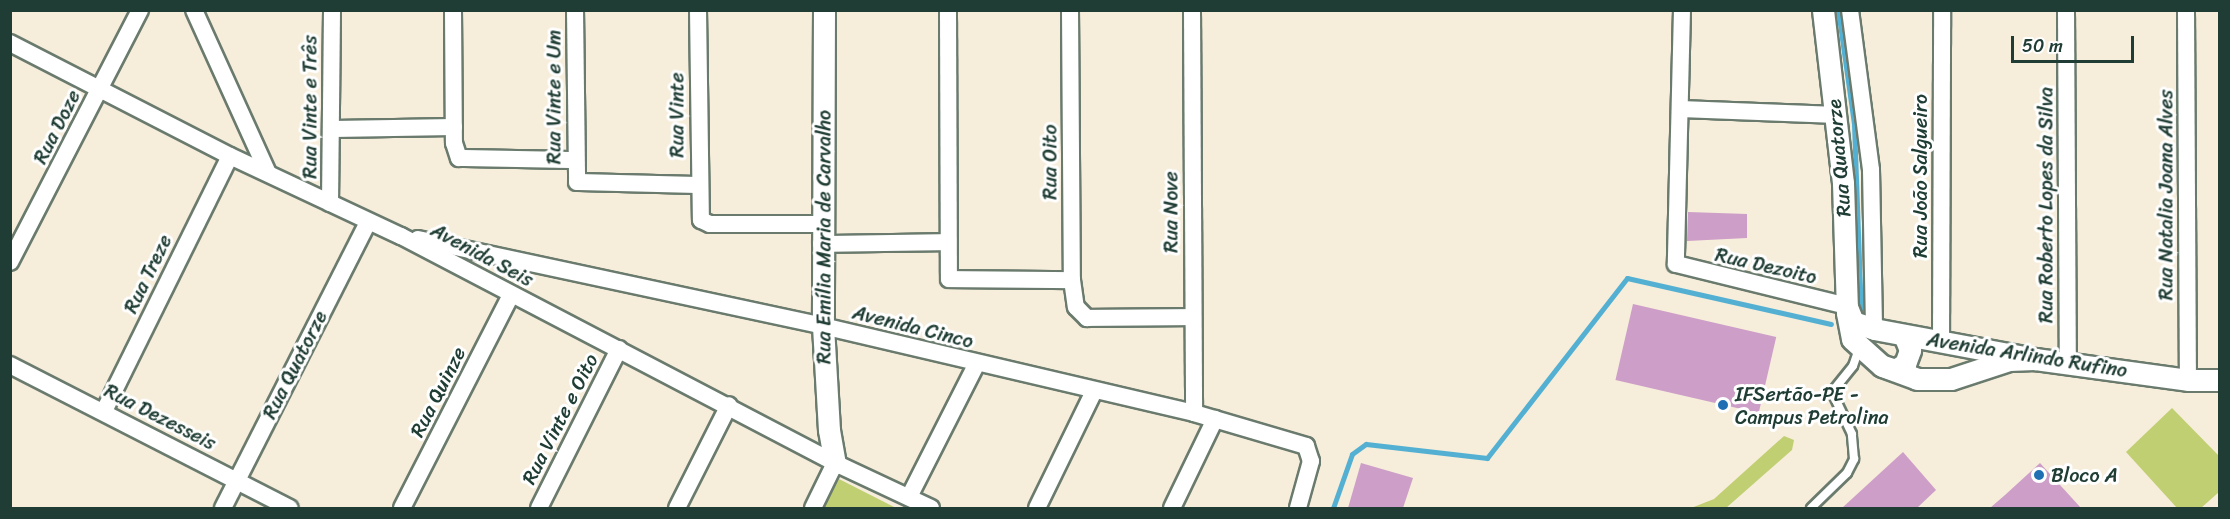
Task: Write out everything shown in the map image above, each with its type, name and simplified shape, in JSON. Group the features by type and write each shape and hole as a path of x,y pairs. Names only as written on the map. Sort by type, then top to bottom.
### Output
{"street":[{"name":"Rua Doze","path":"10,262 140,10"},
{"path":"194,10 268,174"},
{"name":"Rua Vinte e Três","path":"330,204 333,129 332,10"},
{"path":"453,10 454,127 458,157 467,160 575,160"},
{"name":"Rua Vinte e Um","path":"575,10 577,182 699,185"},
{"name":"Rua Vinte","path":"698,10 701,220 710,224 822,234"},
{"name":"Rua Emília Maria de Carvalho","path":"824,10 822,326 828,421 835,463"},
{"path":"948,10 948,279 1072,280"},
{"name":"Rua Oito","path":"1070,10 1072,280 1079,313 1087,318 1193,317"},
{"name":"Rua Nove","path":"1192,10 1194,413"},
{"path":"1682,10 1682,109 1836,115"},
{"name":"Rua Quatorze","path":"1823,10 1836,115 1847,326 1860,349"},
{"path":"1850,10 1871,170 1874,329"},
{"name":"Rua João Salgueiro","path":"1941,342 1942,10"},
{"name":"Rua Roberto Lopes da Silva","path":"2066,10 2068,364"},
{"name":"Rua Natalia Joana Alves","path":"2186,10 2188,380"},
{"name":"Avenida Seis","path":"10,43 230,156 401,236 511,295 729,405 835,463 931,508"},
{"name":"Rua Dezoito","path":"1682,109 1676,264 1847,306"},
{"path":"333,129 454,127"},
{"name":"Rua Treze","path":"104,411 230,156"},
{"name":"Rua Quatorze","path":"223,508 368,222"},
{"path":"822,234 947,242"},
{"name":"Avenida Cinco","path":"401,236 822,326 1215,419 1306,447 1311,461 1298,508"},
{"name":"Rua Quinze","path":"402,508 511,295"},
{"name":"Avenida Arlindo Rufino","path":"1847,306 1853,322 1904,335 2068,364 2188,380 2220,380"},
{"path":"1882,366 1895,370 1905,364 1910,350 1904,335"},
{"name":"Rua Vinte e Oito","path":"539,508 619,349"},
{"path":"1860,349 1882,366 1904,377 1950,379 2009,360 2036,359"},
{"path":"909,497 976,364"},
{"name":"Rua Dezesseis","path":"10,365 104,411 289,508"},
{"path":"1037,508 1094,391"},
{"path":"677,508 729,405"},
{"path":"1172,508 1215,419"},
{"path":"813,508 835,463"}],"lane":[{"path":"1811,508 1847,473 1854,459 1852,434 1832,392 1853,366 1860,349"}],"green space":[{"path":"2172,408 2219,456 2219,492 2201,508 2177,508 2126,452"},
{"path":"1784,436 1794,440 1792,450 1726,508 1691,508 1714,499"},
{"path":"839,479 896,508 824,508"}],"building":[{"path":"1688,212 1747,214 1747,238 1687,241"},
{"path":"1633,304 1776,337 1759,413 1615,380"},
{"path":"1903,452 1936,490 1917,508 1842,508"},
{"path":"1361,463 1413,478 1403,508 1348,508"},
{"name":"Bloco A","path":"2040,463 2081,508 1990,508 2005,495"}],"waterway":[{"path":"1838,10 1854,124 1861,314"},
{"path":"1333,508 1352,454 1366,444 1487,458 1627,278 1831,324"}],"place":[{"name":"IFSertão-PE - Campus Petrolina","path":"1723,405"},
{"name":"Bloco A","path":"2039,475"}]}
